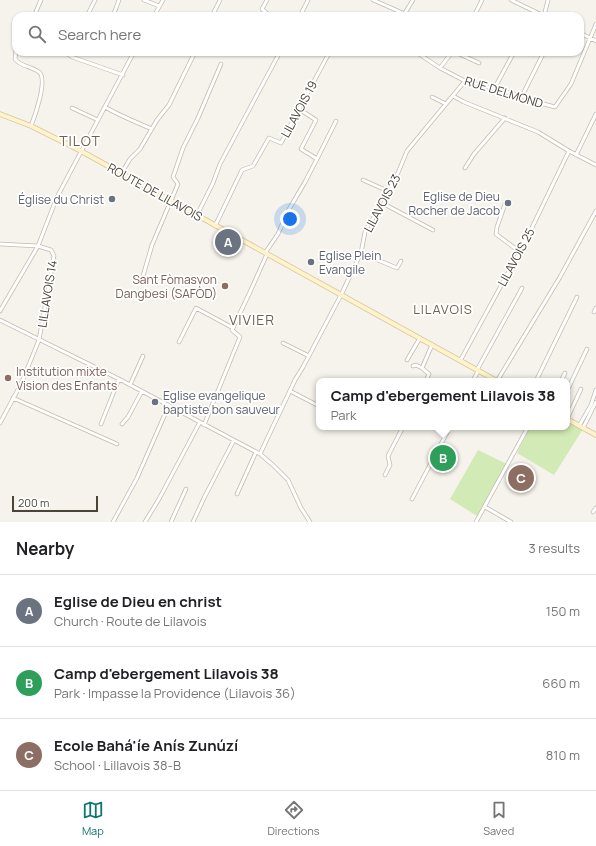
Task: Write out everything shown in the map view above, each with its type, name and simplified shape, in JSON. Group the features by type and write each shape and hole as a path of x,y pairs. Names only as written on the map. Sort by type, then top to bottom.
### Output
{"main road":[{"name":"ROUTE DE LILAVOIS","path":"0,114 31,126 81,151 492,378"},
{"path":"570,421 596,435"}],"street":[{"path":"36,12 40,0"},
{"path":"89,12 95,0"},
{"path":"114,12 119,0"},
{"path":"144,0 159,6"},
{"path":"156,12 163,0"},
{"path":"214,12 220,0"},
{"path":"265,12 262,9 267,0"},
{"path":"302,12 308,0"},
{"path":"374,0 398,12"},
{"path":"406,12 413,0"},
{"path":"476,12 482,0"},
{"path":"511,0 536,12"},
{"path":"545,12 548,0"},
{"name":"RUE DELMOND","path":"584,53 596,24"},
{"path":"584,35 596,41"},
{"path":"15,56 15,59 18,63 41,73 43,76 40,99 31,126"},
{"path":"71,56 123,75"},
{"name":"LILLAVOIS 14","path":"0,423 21,384 40,340 54,256 51,250 38,246 52,207 132,56"},
{"path":"122,174 130,158 140,149 152,129 170,105 193,56"},
{"path":"197,215 213,183 220,164 278,56"},
{"name":"LILAVOIS 19","path":"215,226 242,170 253,166 269,138 281,143 327,56"},
{"name":"RUE DELMOND","path":"422,56 440,68 465,81 522,96 555,107 571,84 583,56"},
{"path":"440,68 449,56"},
{"path":"464,56 479,63"},
{"path":"494,89 512,56"},
{"path":"522,96 542,56"},
{"path":"143,276 152,245 178,184 173,177 183,148 198,118 221,64"},
{"name":"LILAVOIS 23","path":"260,454 290,391 341,295 361,253 365,232 384,204 407,152 465,81"},
{"path":"453,96 464,102 538,132 596,165"},
{"path":"432,97 446,104"},
{"path":"105,107 120,116 152,129"},
{"path":"72,108 98,120"},
{"path":"299,110 316,120 301,149 317,158"},
{"path":"576,155 596,114"},
{"path":"465,168 474,154 505,118"},
{"path":"233,328 266,253 278,234 288,211 305,182 336,121"},
{"name":"LILAVOIS 25","path":"460,361 520,252 569,151"},
{"path":"363,180 390,192"},
{"path":"384,204 434,230"},
{"path":"505,204 496,227 496,234 520,252"},
{"path":"499,378 560,277 596,211"},
{"path":"0,244 38,246 0,311"},
{"path":"361,253 396,268 401,261"},
{"path":"474,378 522,288"},
{"path":"537,378 577,297"},
{"path":"179,342 196,308 233,328 232,330 240,337 204,425"},
{"path":"594,312 596,308"},
{"path":"0,320 119,379 260,454 288,480 300,508 310,522"},
{"path":"407,360 420,338"},
{"path":"283,343 309,356"},
{"path":"422,368 432,345"},
{"path":"570,384 587,349"},
{"path":"130,385 143,356"},
{"path":"413,366 422,368 429,374 427,378"},
{"path":"562,378 565,373"},
{"path":"101,424 119,379"},
{"path":"570,413 581,389"},
{"path":"581,427 596,390"},
{"path":"122,424 128,417 142,391"},
{"path":"290,391 316,404"},
{"path":"13,398 117,444"},
{"path":"581,427 596,402"},
{"path":"113,522 137,478 169,405"},
{"path":"145,522 200,422"},
{"path":"385,475 390,465 388,456 401,430"},
{"path":"412,499 448,430"},
{"path":"476,522 526,430"},
{"path":"193,522 234,440"},
{"path":"237,494 256,452"},
{"path":"170,522 186,489"},
{"path":"485,506 511,522"},
{"path":"593,512 596,508"}],"green space":[{"path":"570,422 583,429 554,475 517,453 528,430 570,430"},
{"path":"478,450 507,464 477,516 450,499"}],"place":[{"name":"Église du Christ","path":"112,199"},
{"name":"Eglise de Dieu Rocher de Jacob","path":"508,203"},
{"name":"Eglise de Dieu en christ","path":"228,242"},
{"name":"Eglise Plein Evangile","path":"311,262"},
{"name":"Sant Fòmasyon Dangbesi (SAFÒD)","path":"225,286"},
{"name":"Institution mixte Vision des Enfants","path":"8,378"},
{"name":"Eglise evangelique baptiste bon sauveur","path":"155,402"},
{"name":"Camp d'ebergement Lilavois 38","path":"443,458"},
{"name":"Ecole Bahá'íe Anís Zunúzí","path":"521,478"}],"district":[{"name":"TILOT","path":"80,140"},
{"name":"LILAVOIS","path":"443,309"},
{"name":"VIVIER","path":"252,319"}]}
